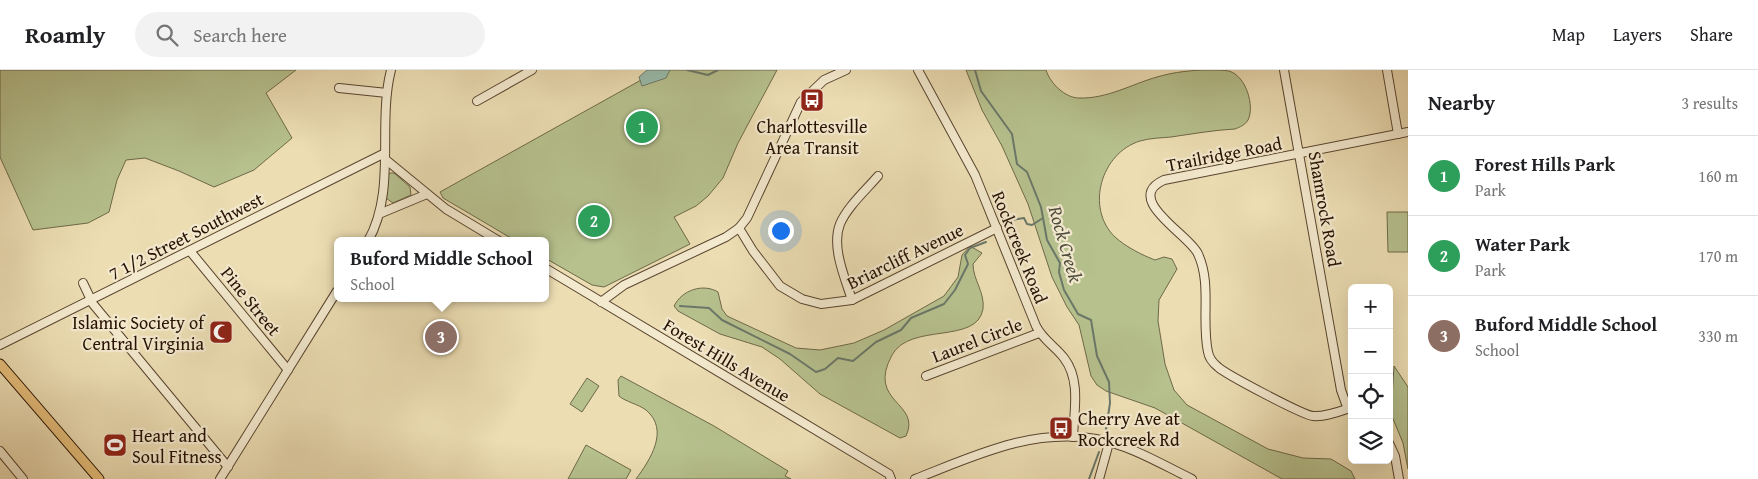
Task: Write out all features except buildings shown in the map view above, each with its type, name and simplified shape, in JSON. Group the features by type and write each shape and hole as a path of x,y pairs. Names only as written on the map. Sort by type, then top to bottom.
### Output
{"main road":[{"path":"0,364 99,479"}],"street":[{"path":"370,237 379,214 385,156 387,93 391,70"},
{"path":"477,101 532,70"},
{"path":"601,302 624,285 726,237 739,228 747,218 801,102 824,80 846,70"},
{"name":"Rockcreek Road","path":"918,70 966,157 1039,332 1064,358 1073,374 1075,384 1073,437"},
{"name":"Shamrock Road","path":"1284,70 1341,390 1348,403"},
{"path":"1386,70 1398,134"},
{"path":"339,88 387,93"},
{"name":"Trailridge Road","path":"1348,410 1328,414 1308,415 1233,377 1214,364 1208,352 1204,277 1198,253 1189,240 1160,217 1152,202 1153,190 1164,180 1408,132"},
{"path":"385,156 446,209 492,237"},
{"name":"7 1/2 Street Southwest","path":"0,345 385,156"},
{"path":"852,300 840,258 838,232 844,217 878,176"},
{"path":"379,214 427,194"},
{"name":"Briarcliff Avenue","path":"739,228 780,286 792,295 821,304 852,300 997,228"},
{"name":"Pine Street","path":"190,251 288,370"},
{"name":"Forest Hills Avenue","path":"549,270 889,474 891,479"},
{"path":"83,283 91,300 228,467"},
{"path":"220,479 334,296"},
{"name":"Laurel Circle","path":"926,376 1039,332"},
{"path":"915,479 1005,445 1043,437 1073,437 1109,443 1151,458 1192,479"},
{"path":"1099,479 1109,443"},
{"path":"0,451 23,479"},
{"path":"1393,452 1399,479"}],"green space":[{"path":"0,70 296,70 266,93 292,138 254,170 214,187 145,158 126,160 117,180 109,212 88,223 33,230 0,157"},
{"path":"659,70 777,70 738,143 723,178 708,196 696,206 674,217 690,244 604,287 592,285 549,260 549,237 509,237 443,198 440,192"},
{"path":"966,70 1046,70 1051,80 1063,93 1079,98 1109,94 1157,77 1183,72 1203,70 1229,71 1240,79 1250,100 1248,120 1241,127 1144,140 1126,147 1115,157 1107,169 1099,197 1101,211 1106,225 1119,241 1155,260 1164,257 1172,259 1177,269 1159,300 1158,321 1165,364 1174,390 1187,405 1268,449 1303,458 1331,459 1351,471 1355,479 1282,479 1155,408 1106,391 1097,385 1091,376 1079,325 1067,307 1052,277 1028,204 1002,146 982,110"},
{"path":"394,173 410,187 411,195 393,203 386,198 388,175"},
{"path":"1387,212 1408,212 1408,252 1388,252"},
{"path":"970,246 982,253 973,264 983,303 983,309 978,320 969,327 927,335 901,345 892,355 886,371 885,383 889,393 907,416 909,425 906,436 900,438 820,394 780,359 762,347 720,334 678,311 674,306 687,292 700,288 712,289 718,292 722,309 727,316 796,348 820,350 854,343 884,330 944,296 958,277 962,255"},
{"path":"1394,366 1408,387 1408,469 1403,443 1393,419"},
{"path":"621,376 714,426 788,471 785,476 791,479 636,479 652,454 657,436 657,427 653,418 646,410 619,396 618,380"},
{"path":"587,378 599,386 582,412 570,404"},
{"path":"586,445 631,470 626,479 568,479"}],"shaded area":[{"path":"647,70 670,70 666,78 642,86 639,77"}],"waterway":[{"path":"687,70 708,75 718,70"},
{"name":"Rock Creek","path":"975,70 981,91 1012,134 1017,164 1027,172 1041,207 1047,240 1060,263 1059,272 1064,290 1078,314 1091,320 1097,356 1109,382 1110,403 1106,430"},
{"path":"1008,224 1011,220 1024,218 1027,224 1032,225 1043,218"},
{"path":"680,306 709,308 722,320 790,354 816,372 825,369 838,358 853,361 876,342 901,330 911,318 944,304 955,290 968,264 965,255 970,248 986,242"},
{"name":"Rock Creek","path":"1089,479 1099,452"}],"place":[{"name":"Charlottesville Area Transit","path":"812,100"},
{"name":"Forest Hills Park","path":"642,127"},
{"name":"Water Park","path":"594,221"},
{"name":"Islamic Society of Central Virginia","path":"221,332"},
{"name":"Buford Middle School","path":"441,337"},
{"name":"Cherry Ave at Rockcreek Rd","path":"1061,428"},
{"name":"Heart and Soul Fitness","path":"115,445"}]}
